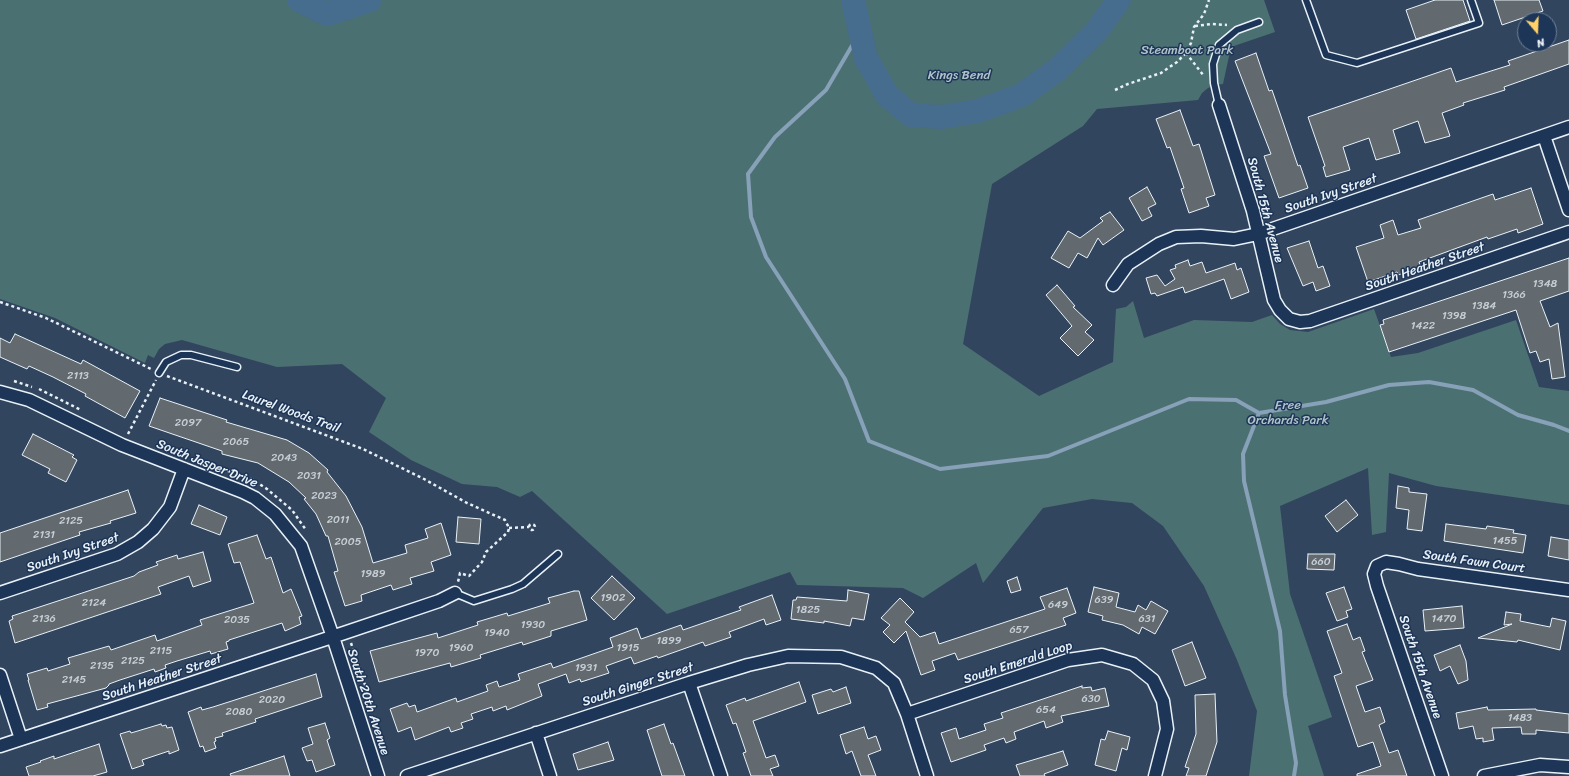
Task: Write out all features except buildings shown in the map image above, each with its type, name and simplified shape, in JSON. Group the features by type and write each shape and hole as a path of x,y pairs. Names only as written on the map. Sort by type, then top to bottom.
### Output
{"street":[{"name":"South 15th Avenue","path":"1219,105 1253,211 1274,300 1280,310 1289,319"},
{"name":"South Ivy Street","path":"1113,285 1128,264 1159,244 1176,237 1201,236 1234,239 1258,234 1569,127"},
{"path":"1544,136 1569,210"},
{"name":"South Heather Street","path":"1289,319 1300,322 1310,321 1569,232"},
{"name":"South Jasper Drive","path":"0,392 29,400 50,408 122,445 255,498 275,514 288,528 300,546 333,637"},
{"name":"South Ivy Street","path":"0,593 117,554 138,542 153,529 170,507 184,469"},
{"name":"South Fawn Court","path":"1377,566 1386,562 1418,569 1569,590"},
{"name":"South 15th Avenue","path":"1377,566 1374,574 1377,586 1442,776"},
{"name":"South Heather Street","path":"0,746 333,637 439,601 455,593"},
{"name":"South 20th Avenue","path":"333,637 378,776"},
{"name":"South Emerald Loop","path":"907,714 1068,660 1102,655 1133,664 1153,680 1163,701 1167,729 1155,776"},
{"name":"South Ginger Street","path":"407,776 689,683 748,665 788,656 841,657 876,668 894,683 907,714 927,776"},
{"path":"0,675 21,739"},
{"path":"689,683 721,776"},
{"path":"536,733 550,776"},
{"path":"1484,776 1497,772 1540,765 1569,768"}],"lane":[{"path":"1306,0 1326,55 1357,63 1479,23 1471,0"},
{"path":"1219,105 1214,83 1213,64 1219,45 1237,30 1259,22"},
{"path":"159,373 166,362 181,355 191,355 237,367"},
{"path":"455,593 474,601 512,589 523,584 558,554"}],"path":[{"path":"1115,90 1161,73 1177,62 1188,48 1194,26 1204,14 1209,0"},
{"path":"1194,26 1212,24 1227,25 1237,30"},
{"name":"Laurel Woods Trail","path":"0,302 46,318 159,373 363,449 424,479 467,503 505,520 509,528"},
{"path":"122,445 159,373"},
{"path":"460,573 469,576 482,562 486,552 505,536 509,528 529,527"}],"green space":[{"path":"0,0 1264,0 1275,32 1231,47 1223,84 1208,88 1202,93 1198,100 1097,109 1083,126 992,184 963,344 1039,396 1113,362 1116,309 1126,307 1133,301 1144,338 1194,320 1252,322 1272,315 1280,324 1290,330 1308,332 1374,309 1391,357 1418,353 1516,320 1539,387 1569,391 1569,505 1436,486 1389,473 1386,532 1372,535 1368,468 1280,506 1290,594 1332,717 1308,726 1324,776 1249,776 1257,711 1237,660 1204,586 1163,526 1132,503 1092,499 1043,508 983,583 976,563 923,598 903,588 797,585 790,572 667,614 532,491 520,497 497,487 462,484 411,460 369,432 386,398 342,364 277,367 182,340 165,344 159,349 154,358 148,355 145,363 55,318 0,299"}],"waterway":[{"path":"299,0 327,14 370,0"},
{"path":"853,0 866,58 887,95 911,115 942,117 978,111 1022,95 1058,69 1096,32 1119,0"},
{"path":"860,32 826,90 775,137 748,174 751,217 766,257 845,379 869,441 940,469 1048,456 1189,399 1236,400 1259,413 1326,402 1389,385 1429,382 1473,390 1518,415 1554,425 1569,431"},
{"path":"1259,413 1243,454 1244,481 1280,631 1285,695 1296,763 1294,776"}],"park label":[{"name":"Steamboat Park","path":"1187,51"},
{"name":"Kings Bend","path":"959,76"},
{"name":"Free Orchards Park","path":"1288,414"}]}
